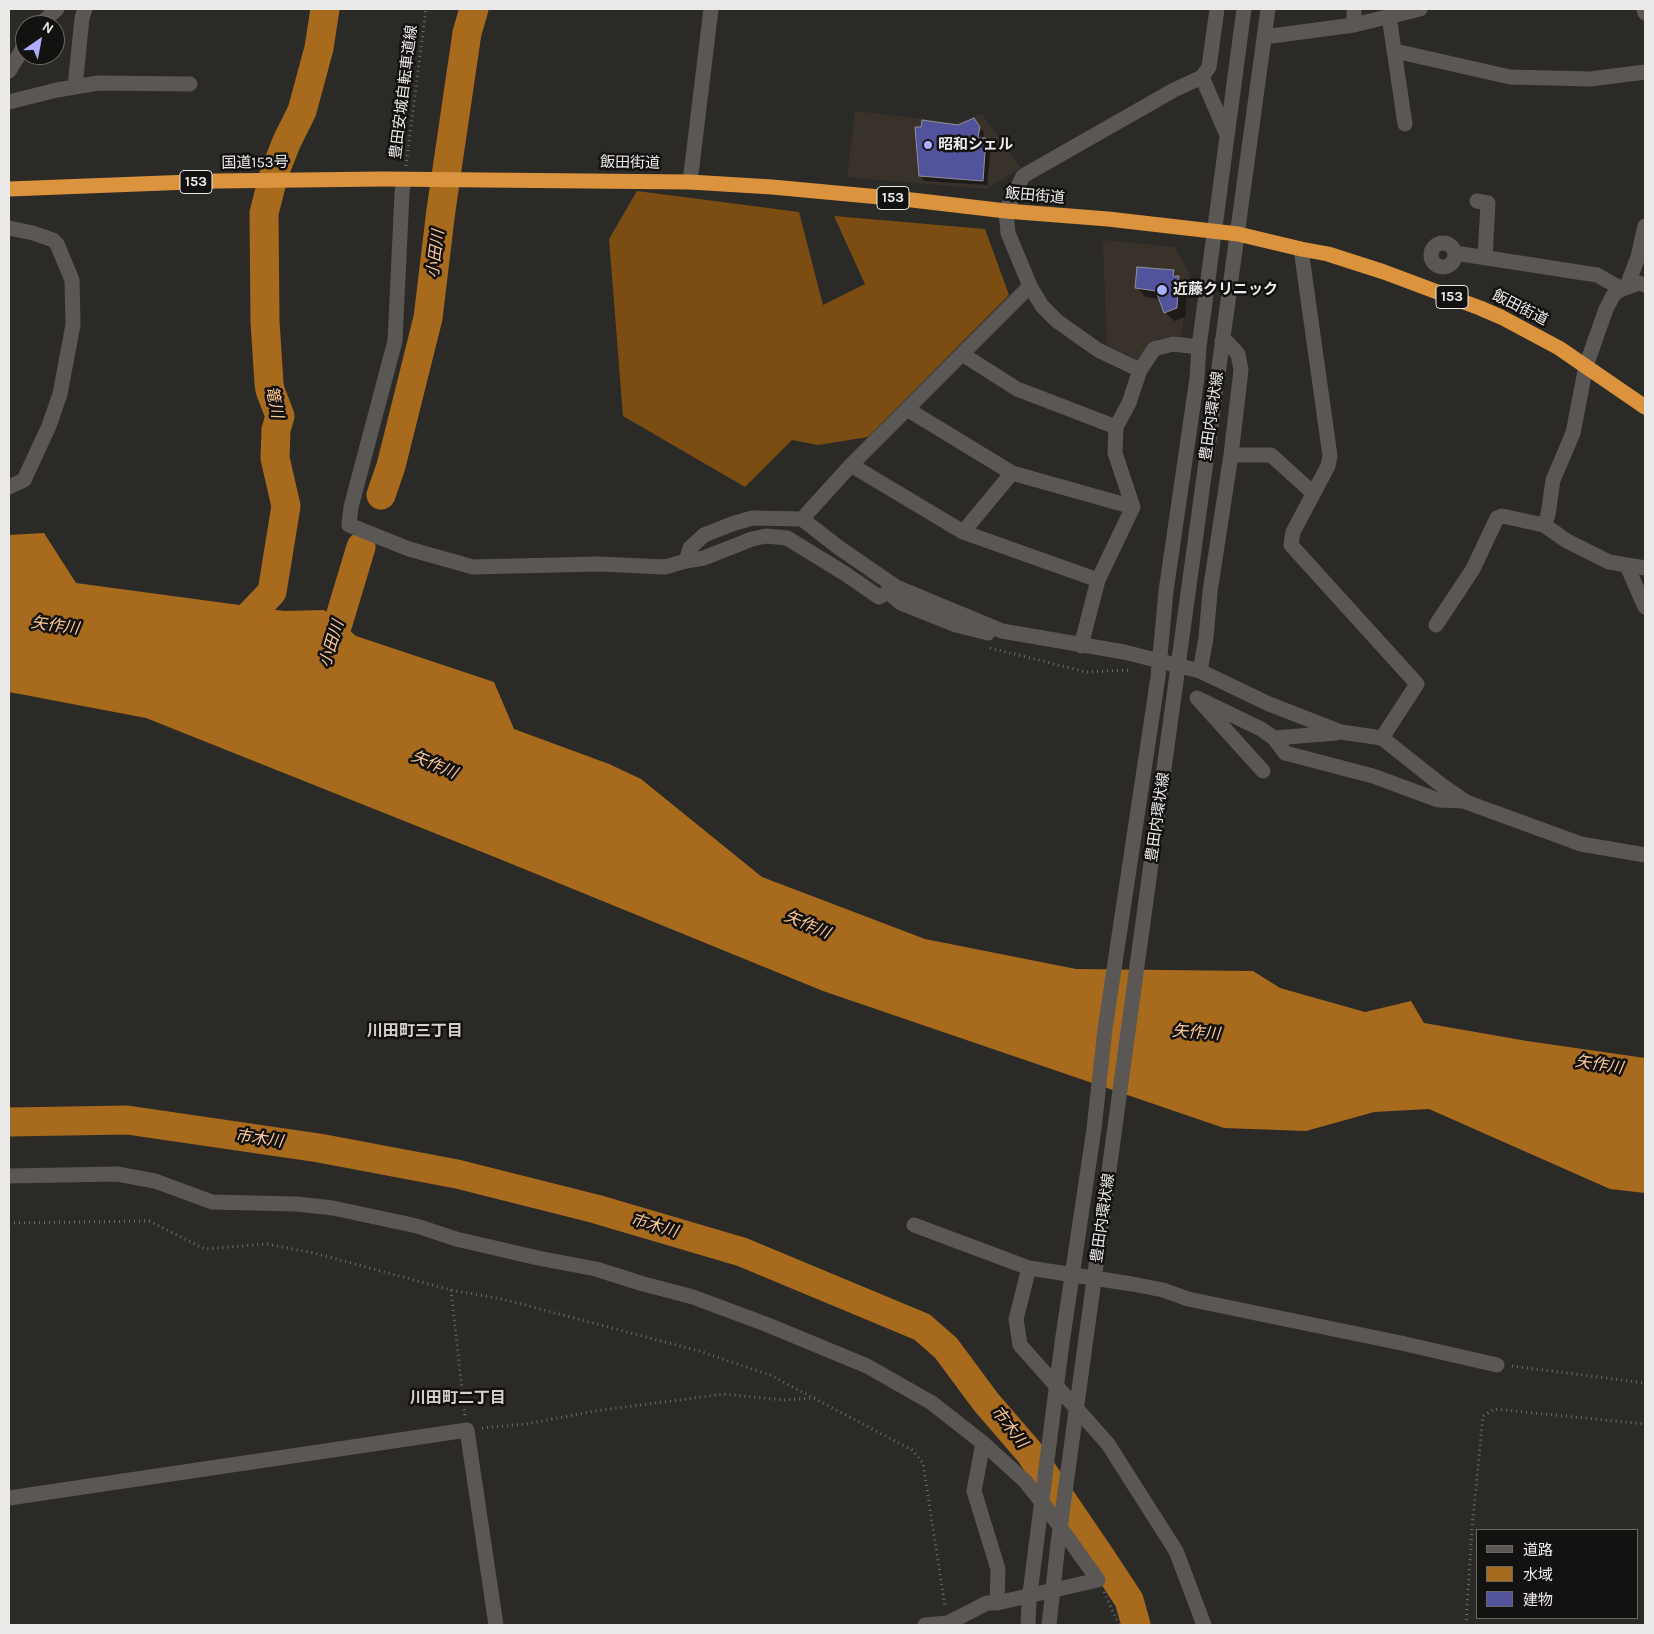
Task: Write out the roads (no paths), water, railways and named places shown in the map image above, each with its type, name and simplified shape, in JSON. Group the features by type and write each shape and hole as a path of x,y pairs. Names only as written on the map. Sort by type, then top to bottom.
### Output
{"highway":[{"name":"飯田街道","path":"383,179 690,182 772,187 1006,211 1108,219 1238,234 1328,254 1384,272 1480,308 1539,337 1586,366 1645,408"},
{"name":"国道153号","path":"9,189 216,181 383,179"}],"street":[{"path":"76,87 82,18 85,9"},
{"path":"690,182 711,9"},
{"path":"1140,370 1098,350 1057,321 1042,306 1030,286 1008,233 1006,211 1023,176 1174,90 1202,77 1209,67 1217,9"},
{"name":"豊田内環状線","path":"1028,1625 1029,1601 1062,1343 1094,1129 1105,1029 1158,677 1166,590 1197,378 1199,347 1244,9"},
{"name":"豊田内環状線","path":"1049,1625 1058,1543 1268,9"},
{"path":"1354,9 1354,24"},
{"path":"1264,37 1354,24 1420,9"},
{"path":"1390,16 1405,124"},
{"path":"1395,51 1510,77 1590,79 1645,72"},
{"path":"1202,77 1227,136"},
{"path":"9,102 57,90 98,83 190,84"},
{"path":"404,179 395,341 351,507 349,525 409,549 473,567 599,564 665,567 704,558 766,536 787,538 879,597 888,592 901,603 956,625 987,633 1002,631"},
{"path":"1476,201 1488,203 1485,258"},
{"path":"1625,287 1638,258 1645,226"},
{"path":"9,228 53,240 57,244 72,280 73,325 60,394 50,426 24,480 9,487"},
{"path":"1300,249 1330,456 1328,466 1293,532 1291,545 1417,684 1382,738"},
{"path":"1455,253 1597,275 1625,287"},
{"path":"1544,525 1548,515 1553,480 1573,433 1586,366 1606,309 1614,294 1625,287 1639,284 1645,285"},
{"path":"802,519 851,465 1030,286"},
{"path":"1200,670 1206,638 1210,592 1231,455 1241,370 1238,354 1228,343 1222,341"},
{"path":"1081,646 1098,580 1133,507 1115,453 1116,426 1129,403 1140,370 1154,349 1173,344 1199,347"},
{"path":"962,354 1017,389 1116,426"},
{"path":"908,409 1012,473 1133,507"},
{"path":"1231,455 1271,454 1313,492"},
{"path":"851,465 963,532 1098,580"},
{"path":"963,532 1012,473"},
{"path":"1436,625 1473,568 1497,518 1502,516 1544,525 1567,541 1610,562 1645,568"},
{"path":"686,561 690,548 704,535 732,524 752,518 802,519 838,547 896,587 1002,631 1124,652 1200,670 1269,704 1341,732 1382,738 1466,802 1581,844 1645,855"},
{"path":"1627,566 1645,607"},
{"path":"1263,771 1197,698 1261,729 1274,738 1285,753 1373,776 1438,800 1466,802"},
{"path":"1274,738 1341,732"},
{"path":"9,1176 117,1174 155,1181 212,1202 296,1204 334,1208 417,1226 456,1239 596,1269 693,1297 867,1366 932,1403 983,1443 1025,1481 1098,1580 997,1603 987,1603 948,1624 925,1625"},
{"path":"914,1225 1029,1268 1163,1290 1188,1299 1497,1365"},
{"path":"1029,1268 1016,1319 1020,1345 1108,1444 1176,1551 1204,1625"},
{"path":"9,1498 467,1430 496,1625"},
{"path":"983,1443 974,1490 998,1569 997,1603"}],"water":[{"name":"矢作川","path":"44,533 76,583 284,611 324,610 356,636 494,682 514,729 609,764 641,779 762,877 925,939 1076,969 1253,971 1280,988 1365,1012 1411,1001 1424,1023 1527,1041 1645,1058 1645,1193 1610,1189 1429,1109 1374,1112 1306,1131 1224,1128 823,991 146,718 9,692 9,535"}],"waterway":[{"name":"篭川","path":"230,636 272,592 286,506 275,458 276,430 280,416 269,383 265,322 264,213 274,174 287,141 302,111 319,48 325,9"},
{"name":"小田川","path":"381,495 391,466 428,318 441,210 467,33 474,9"},
{"name":"小田川","path":"327,660 361,547"},
{"name":"市木川","path":"9,1122 127,1120 319,1148 457,1174 596,1209 742,1252 922,1327 946,1348 986,1402 1030,1453 1129,1600 1136,1625"}],"place":[{"name":"昭和シェル","path":"928,145"},
{"name":"近藤クリニック","path":"1162,290"}],"district":[{"name":"川田町三丁目","path":"415,1031"},
{"name":"川田町二丁目","path":"458,1398"}]}
